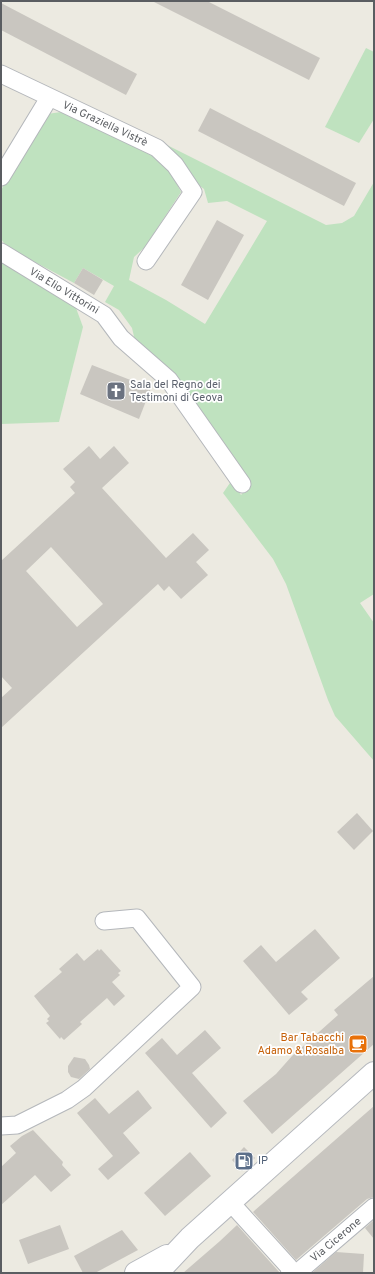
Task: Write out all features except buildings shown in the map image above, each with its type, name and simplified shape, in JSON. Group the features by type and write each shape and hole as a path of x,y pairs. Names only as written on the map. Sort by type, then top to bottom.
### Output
{"main road":[{"path":"156,1273 179,1249 276,1160 374,1073"},
{"path":"136,1273 179,1249"}],"street":[{"name":"Via Graziella Vistrè","path":"1,74 157,148 175,165 192,192 146,261"},
{"path":"1,177 49,98"},
{"name":"Via Elio Vittorini","path":"1,252 104,315 121,338 169,380 242,484"},
{"path":"1,1126 17,1126 66,1100 84,1088 192,987 137,918 104,921"},
{"path":"231,1202 289,1267 290,1273"},
{"name":"Via Cicerone","path":"297,1273 374,1208"}],"green space":[{"path":"366,48 374,52 374,119 359,143 325,127"},
{"path":"61,112 152,153 169,169 181,192 145,247 134,257 129,280 166,300 205,324 267,221 227,201 208,203 204,189 193,181 165,144 326,225 342,223 354,216 374,182 374,594 360,603 374,623 374,761 335,716 286,584 273,559 223,493 232,480 241,495 250,485 174,378 136,345 132,328 119,310 105,302 114,286 83,268 74,283 7,247 1,239 1,190 47,114"},
{"path":"1,260 53,290 76,308 83,327 59,422 1,424"}],"place":[{"name":"Sala del Regno dei Testimoni di Geova","path":"116,391"},
{"name":"Bar Tabacchi Adamo & Rosalba","path":"358,1044"},
{"name":"IP","path":"244,1161"}]}
